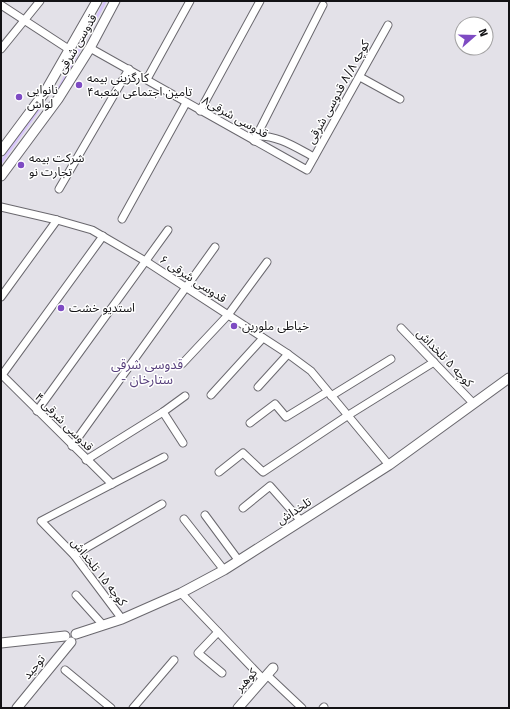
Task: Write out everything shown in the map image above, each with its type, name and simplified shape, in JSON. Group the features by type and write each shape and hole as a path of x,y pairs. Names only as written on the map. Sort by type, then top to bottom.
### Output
{"street":[{"path":"1,49 40,1"},
{"name":"قدوسی شرقی","path":"1,151 45,92 97,1"},
{"name":"قدوسی شرقی","path":"1,176 58,99 90,48 115,1"},
{"path":"146,79 190,1"},
{"path":"200,111 260,1"},
{"path":"1,5 70,50"},
{"path":"255,138 324,5"},
{"name":"کوچه ۸/۸ قدوسی شرقی","path":"307,170 388,26"},
{"name":"قدوسی شرقی۸","path":"90,48 200,111 255,138 307,170"},
{"path":"59,189 129,69"},
{"path":"360,77 400,99"},
{"path":"45,92 58,99"},
{"path":"122,219 186,103"},
{"path":"255,138 268,135 314,157"},
{"name":"قدوسی شرقی ۶","path":"1,208 57,220 92,230 146,262 288,354 311,371 389,465"},
{"path":"1,297 57,220"},
{"path":"37,411 168,230"},
{"path":"1,375 103,236"},
{"path":"72,446 215,246"},
{"path":"182,364 228,315 266,262"},
{"name":"کوچه ۵ تلخداش","path":"401,328 473,404"},
{"path":"211,395 263,338"},
{"path":"258,387 288,354"},
{"path":"250,423 275,404 286,416 391,359"},
{"path":"219,472 243,453 263,472 347,416 434,362"},
{"name":"قدوسی شرقی ۴","path":"1,375 112,484"},
{"name":"تلخداش","path":"1,643 71,637 122,619 181,594 224,570 389,465 509,378"},
{"path":"86,460 162,412 184,396"},
{"path":"162,412 183,443"},
{"path":"112,484 164,456"},
{"name":"کوچه ۱۵ تلخداش","path":"112,484 41,521 74,555 122,619"},
{"path":"243,508 270,486 301,521"},
{"path":"74,555 162,504"},
{"path":"205,515 239,560"},
{"path":"184,518 224,570"},
{"path":"181,594 218,632 268,674 302,708"},
{"path":"76,595 103,625"},
{"path":"218,632 198,653 222,673"},
{"name":"توحید","path":"17,708 71,637"},
{"path":"133,708 174,660"},
{"path":"65,670 111,708"},
{"name":"کوهبر","path":"238,708 268,674"}],"shaded area":[{"path":"104,1 107,1 59,90 57,89"},
{"path":"40,104 43,106 1,165 1,160"}],"place":[{"name":"کارگزینی بیمه تامین اجتماعی شعبه۴","path":"79,85"},
{"name":"نانوایی لواش","path":"19,97"},
{"name":"شرکت بیمه تجارت نو","path":"21,165"},
{"name":"استدیو خشت","path":"61,308"},
{"name":"خیاطی ملورین","path":"234,326"}],"district":[{"name":"قدوسی شرقی - ستارخان","path":"147,372"}]}
